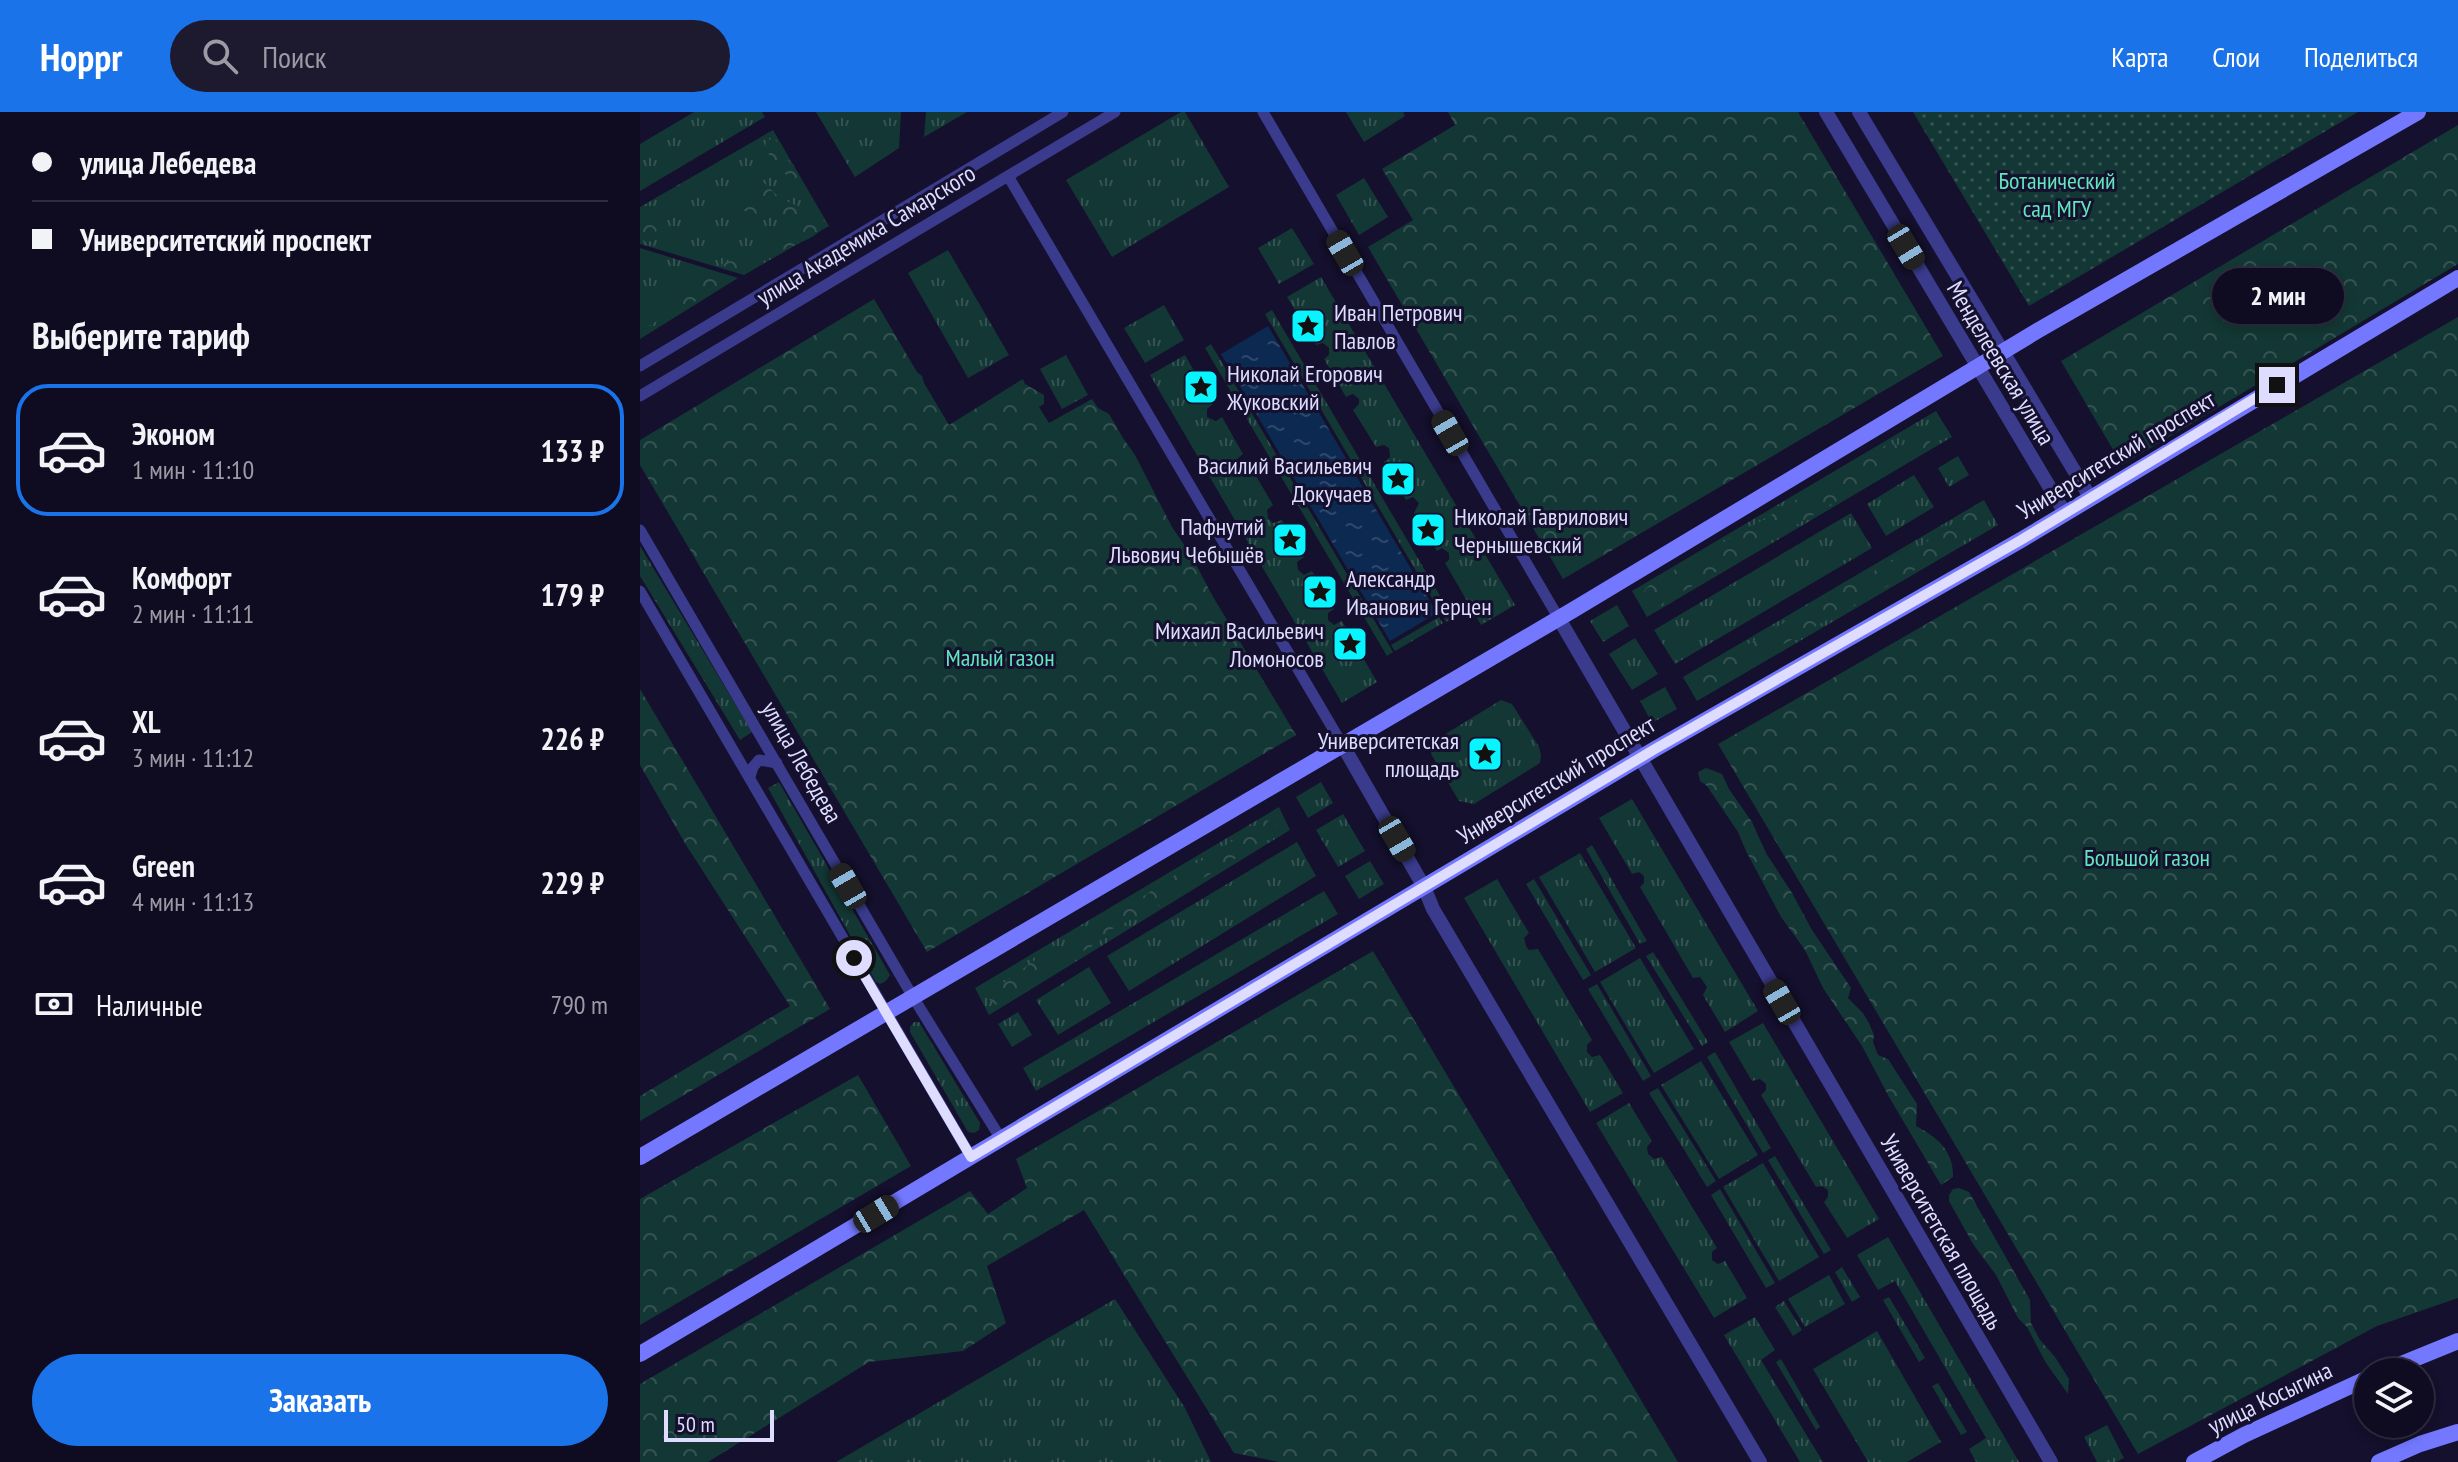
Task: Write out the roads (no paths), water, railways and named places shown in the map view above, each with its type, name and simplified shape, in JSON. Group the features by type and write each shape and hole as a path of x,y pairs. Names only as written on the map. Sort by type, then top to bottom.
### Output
{"main road":[{"path":"640,1157 2002,352 2418,112"},
{"name":"Университетский проспект","path":"640,1354 1640,758 2065,513 2458,278"},
{"path":"2416,1358 2458,1341"},
{"name":"улица Косыгина","path":"2194,1462 2244,1435 2354,1384"},
{"path":"2379,1462 2458,1432"}],"street":[{"name":"улица Академика Самарского","path":"640,366 1063,112"},
{"name":"улица Академика Самарского","path":"640,396 1115,112"},
{"name":"Университетская площадь","path":"1263,112 2051,1462"},
{"name":"Менделеевская улица","path":"1826,112 2065,513"},
{"path":"1837,131 1835,120 1840,112"},
{"name":"Менделеевская улица","path":"1860,113 2090,497"},
{"path":"1008,176 1342,744 1424,887 1433,909 1760,1462"},
{"name":"улица Лебедева","path":"640,530 913,997 1001,1139"},
{"path":"640,591 971,1157"},
{"path":"750,777 759,760 777,763"}],"water":[{"path":"1268,326 1437,613 1390,641 1221,354"}],"place":[{"name":"Иван Петрович Павлов","path":"1308,326"},
{"name":"Николай Егорович Жуковский","path":"1201,387"},
{"name":"Василий Васильевич Докучаев","path":"1398,479"},
{"name":"Николай Гаврилович Чернышевский","path":"1428,530"},
{"name":"Пафнутий Львович Чебышёв","path":"1290,540"},
{"name":"Александр Иванович Герцен","path":"1320,592"},
{"name":"Михаил Васильевич Ломоносов","path":"1350,644"},
{"name":"Университетская площадь","path":"1485,754"}],"park label":[{"name":"Ботанический сад МГУ","path":"2057,194"},
{"name":"Малый газон","path":"1000,657"},
{"name":"Большой газон","path":"2147,857"}]}
